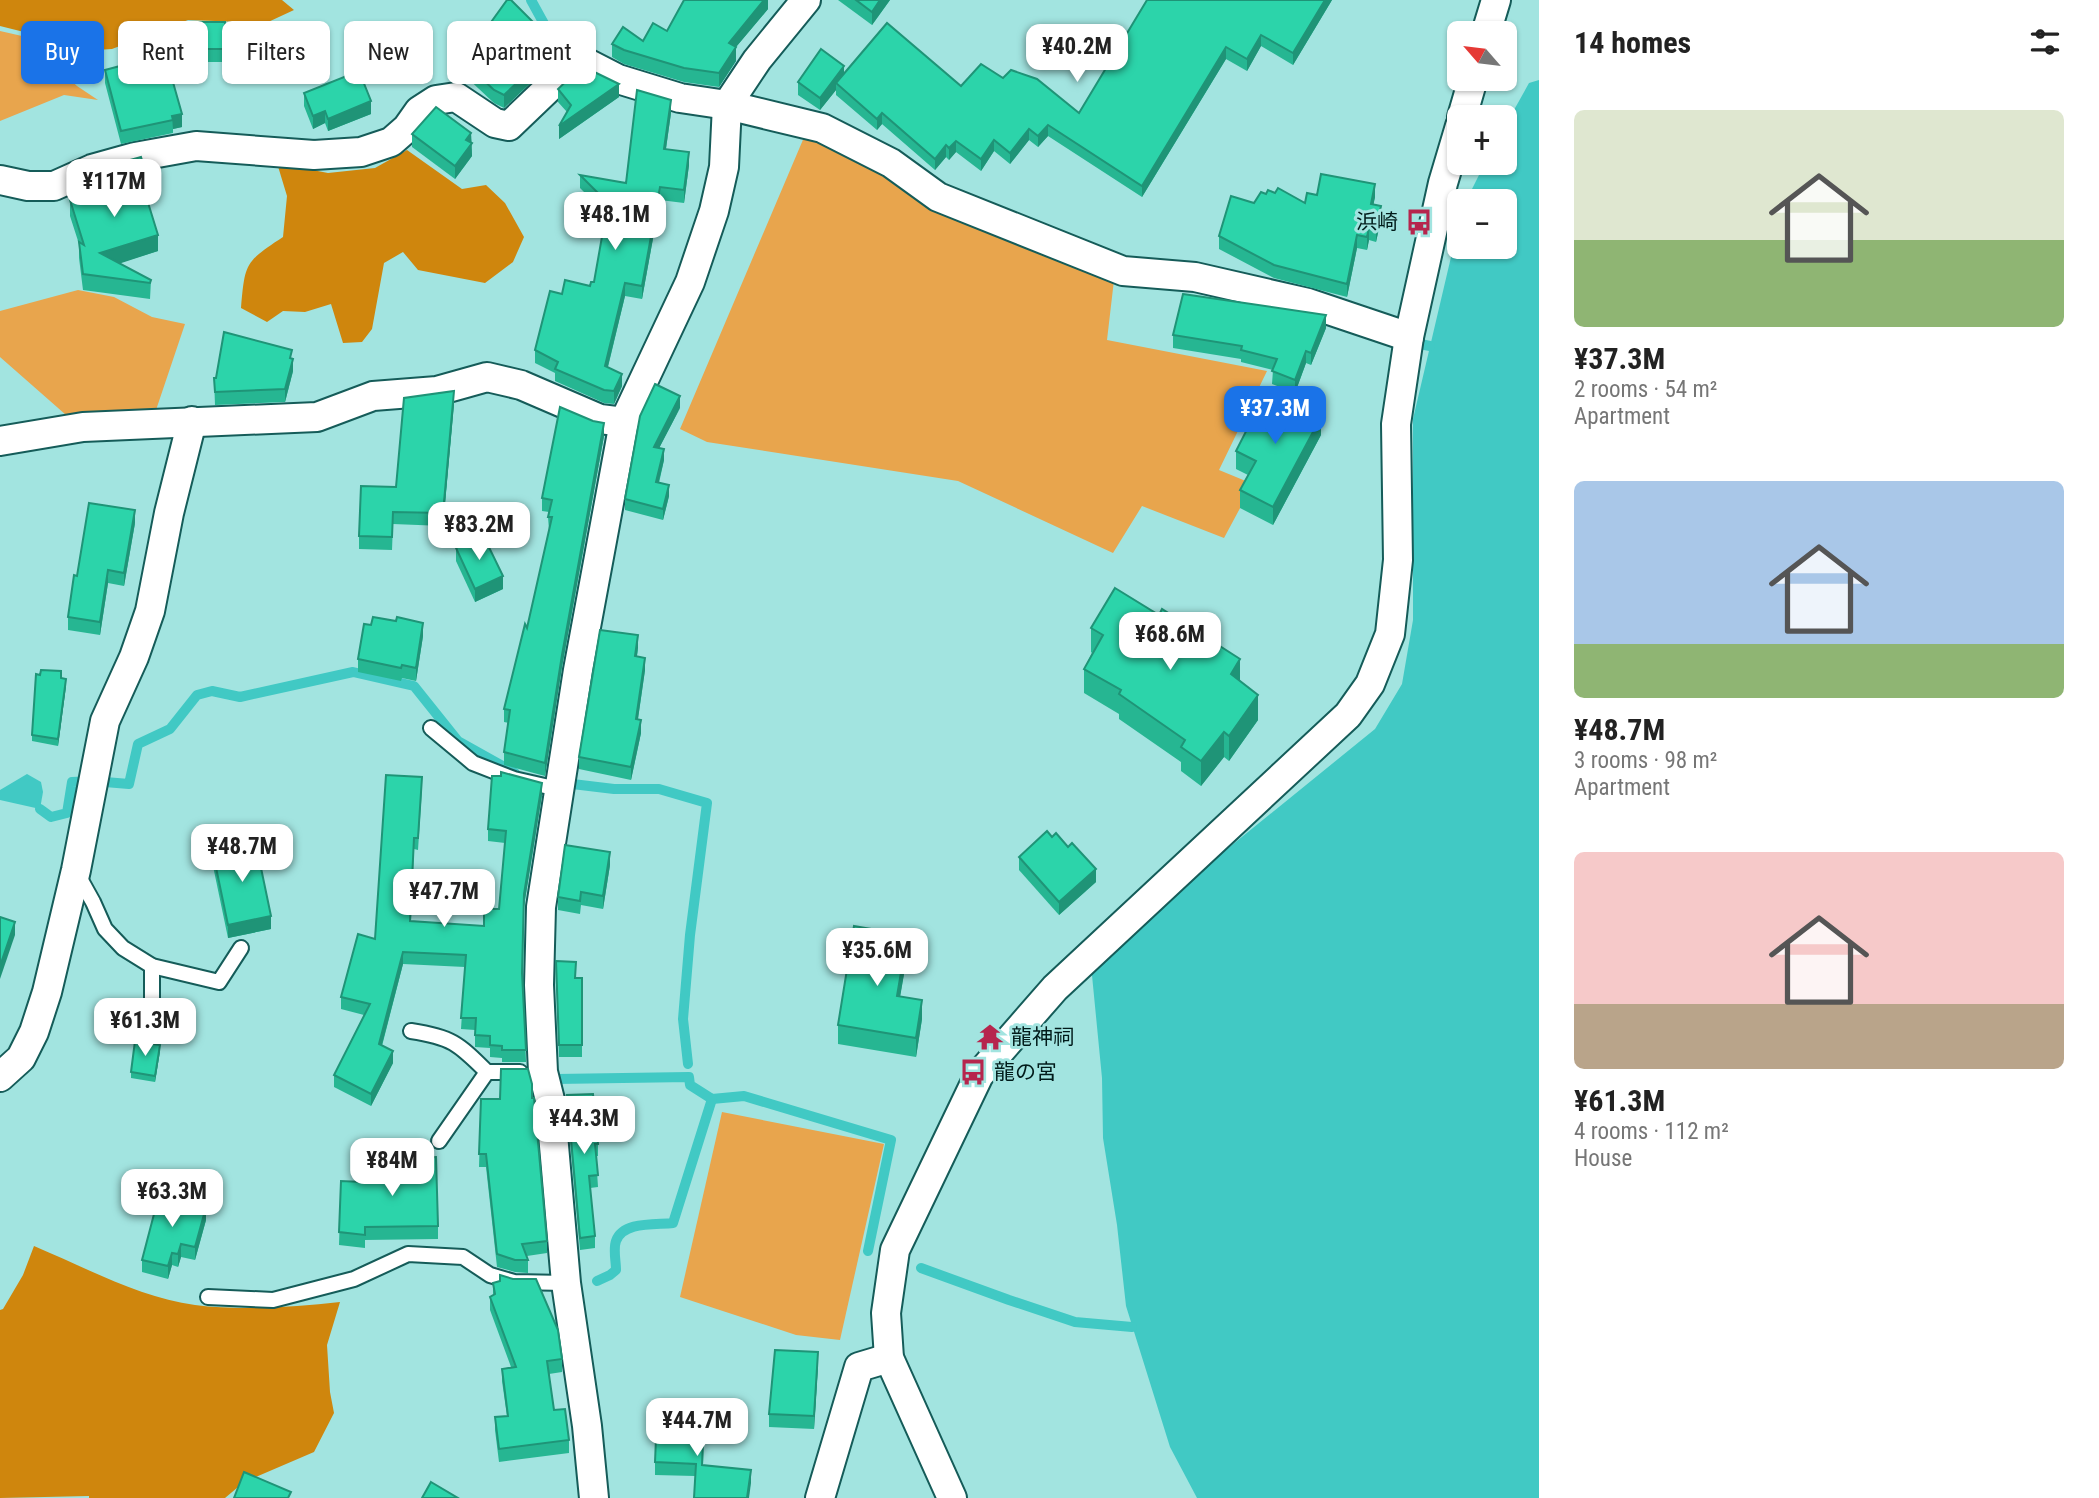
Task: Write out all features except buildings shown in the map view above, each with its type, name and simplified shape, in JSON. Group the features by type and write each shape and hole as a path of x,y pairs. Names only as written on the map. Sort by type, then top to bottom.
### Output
{"street":[{"path":"594,1498 587,1426 566,1283 550,1100 542,1072 541,907 558,789 624,422 690,282 714,211 724,167 727,105 757,60 806,0"},
{"path":"1490,21 1496,0"},
{"path":"0,180 28,186 54,186 103,166 196,146 314,155 361,152 391,142 407,128 419,111 436,100 456,97 495,123 509,126 579,59 618,79 680,98 727,105 822,128 891,163 938,197 1123,271 1195,277 1308,303 1409,337"},
{"path":"952,1498 889,1358 886,1313 895,1250 979,1075 1055,988 1349,715 1370,684 1390,634 1398,559 1396,424 1409,337 1447,170"},
{"path":"0,441 83,427 317,417 373,396 437,391 487,376 521,385 600,419 624,422"},
{"path":"0,1077 21,1058 34,1032 47,992 76,870 105,721 134,657 150,611 169,513 192,421"},
{"path":"820,1498 859,1367 889,1358"}],"lane":[{"path":"431,728 473,763 514,779 558,789"},
{"path":"76,870 104,929 123,948 152,966 219,982 241,948"},
{"path":"152,966 152,1034"},
{"path":"411,1031 439,1035 460,1045 486,1072 542,1072"},
{"path":"439,1141 486,1072"},
{"path":"208,1297 273,1300 354,1279 408,1254 463,1257 490,1275 514,1282 566,1283"}],"shaded area":[{"path":"0,0 282,0 294,10 270,21 118,21 118,47 104,50 104,21 21,21 21,31 0,26"},
{"path":"0,31 21,36 21,84 75,84 98,100 64,95 0,121"},
{"path":"805,135 1114,280 1107,340 1267,371 1219,470 1253,484 1224,538 1142,506 1113,553 958,481 707,442 680,429"},
{"path":"407,150 462,189 486,185 505,203 524,237 513,262 485,283 418,270 403,252 384,263 372,329 362,342 343,343 331,304 305,312 283,311 267,322 241,308 249,265 261,252 283,237 287,196 277,163 328,173 375,168"},
{"path":"78,290 114,297 152,317 185,324 156,410 74,422 0,357 0,311"},
{"path":"722,1112 884,1144 840,1340 796,1335 680,1297"},
{"path":"34,1246 113,1281 154,1296 195,1305 249,1308 340,1302 327,1345 334,1413 314,1452 244,1482 225,1498 0,1498 0,1310 23,1275"}],"water":[{"path":"1539,80 1539,1498 1197,1498 1170,1447 1126,1306 1103,1138 1102,1078 1091,965 1168,897 1375,729 1402,684 1413,620 1413,419 1451,259 1517,259 1517,189 1472,189 1479,175 1517,175 1517,105 1529,83"},
{"path":"27,774 41,782 43,792 40,809 0,800 0,790"}],"waterway":[{"path":"531,0 543,21"},
{"path":"1420,344 1430,346"},
{"path":"40,809 51,817 67,813 72,782 129,784 138,744 170,729 197,695 212,691 240,697 353,672 414,686 458,741 515,773"},
{"path":"564,783 614,789 659,789 707,803 690,935 683,1019 688,1064"},
{"path":"556,1079 689,1077 690,1085 712,1099 744,1096 891,1140 868,1251"},
{"path":"597,1281 616,1270 615,1244 625,1230 641,1225 673,1223 712,1099"},
{"path":"921,1268 1075,1322 1132,1327"}],"place":[{"name":"浜崎","path":"1419,222"},
{"name":"龍神祠","path":"990,1037"},
{"name":"龍の宮","path":"973,1072"}]}
